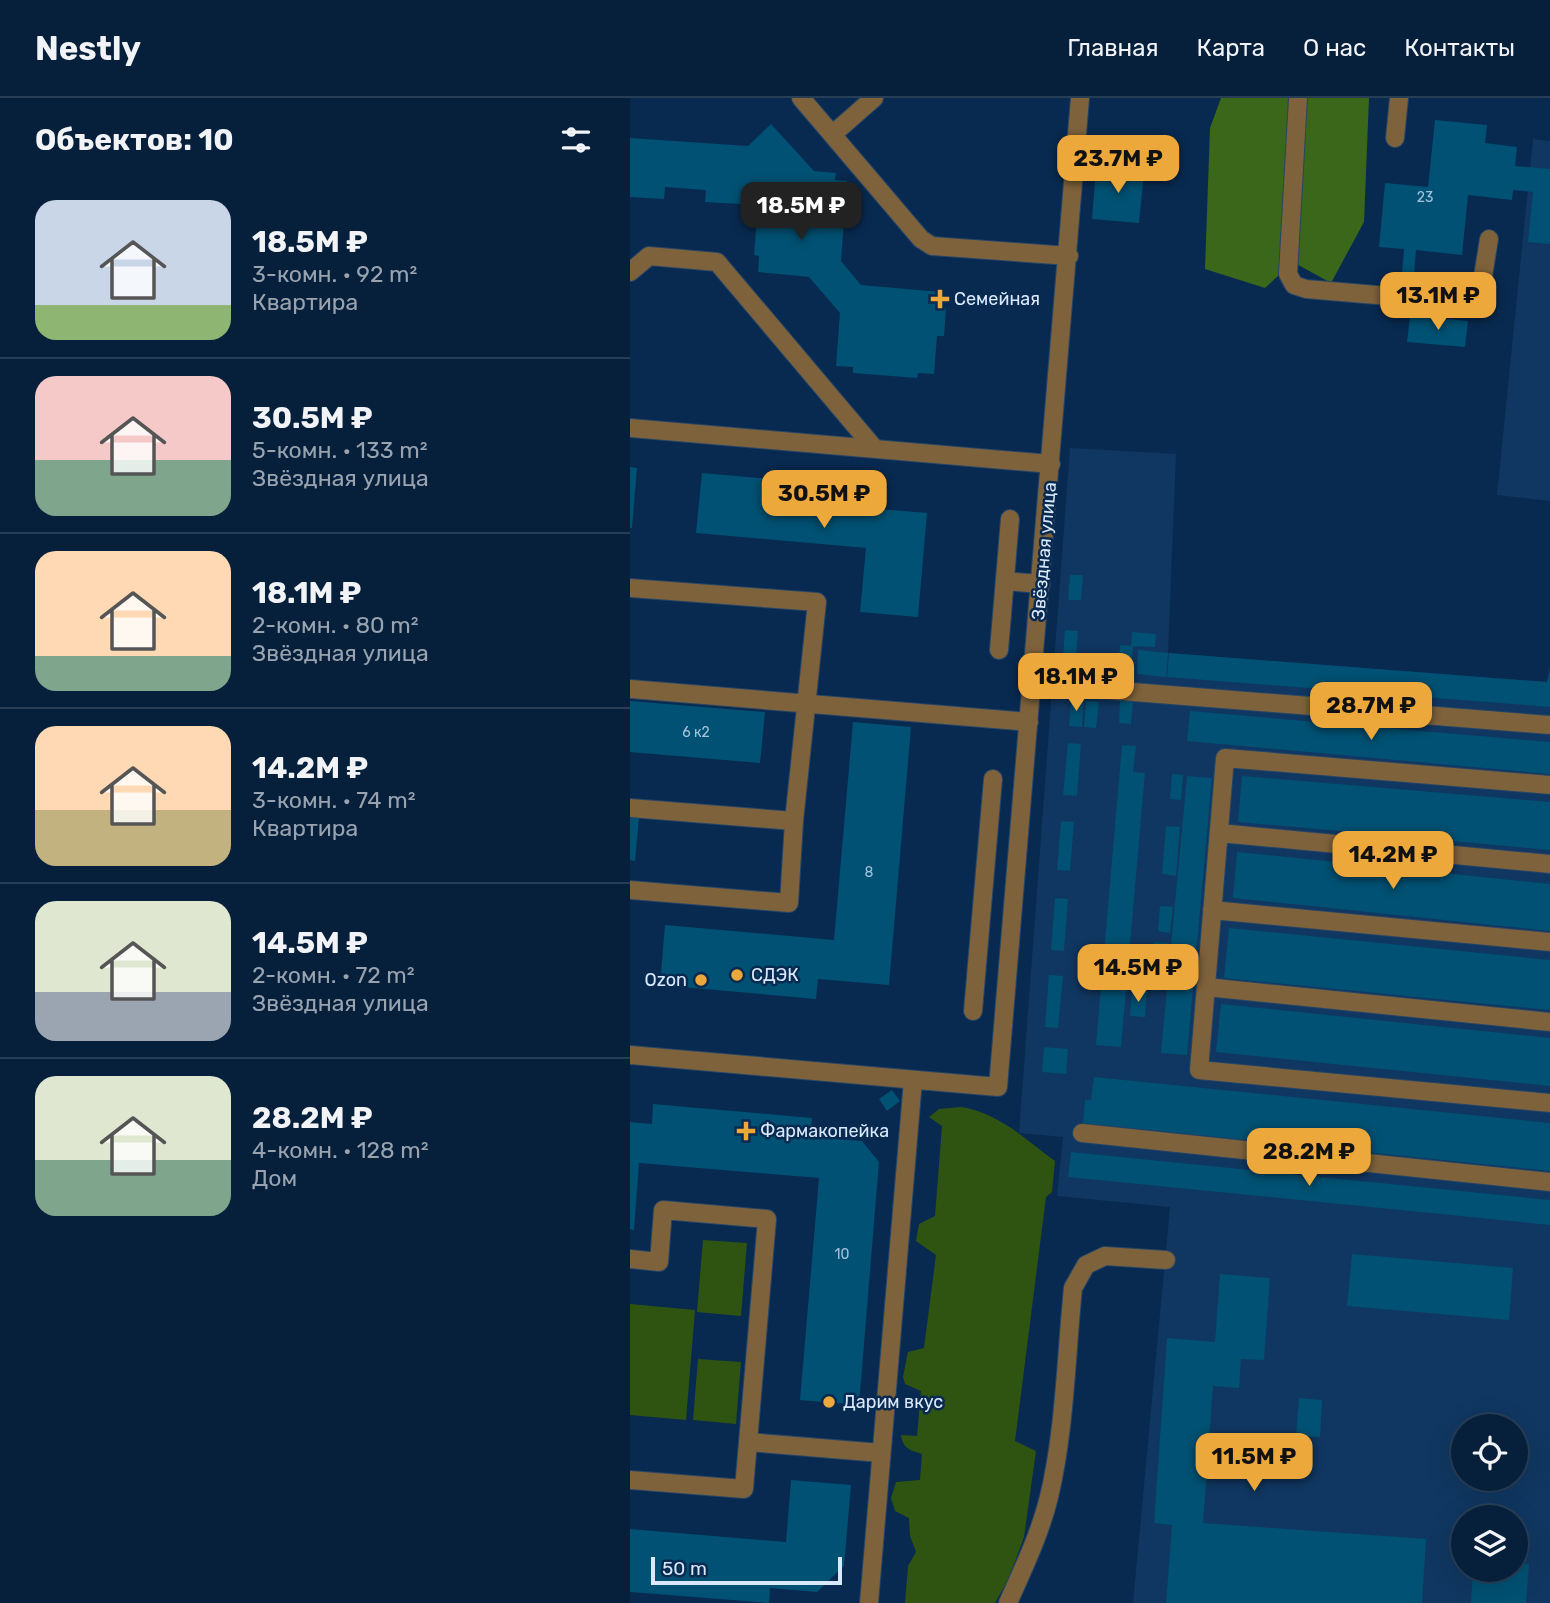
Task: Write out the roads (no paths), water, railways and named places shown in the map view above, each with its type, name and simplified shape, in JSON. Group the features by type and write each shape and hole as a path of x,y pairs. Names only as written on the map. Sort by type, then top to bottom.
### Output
{"street":[{"path":"801,98 921,239 932,246 1069,256"},
{"path":"834,134 874,98"},
{"name":"Звёздная улица","path":"913,1080 998,1087 1080,98"},
{"path":"1298,98 1288,274 1294,285 1306,289 1375,296 1470,303 1479,301 1489,239"},
{"path":"1395,138 1399,98"},
{"path":"630,272 649,256 717,262 875,449"},
{"path":"630,428 1051,464"},
{"path":"999,650 1010,519"},
{"path":"1005,581 1041,584"},
{"path":"630,588 817,602 794,821 789,903 630,890"},
{"path":"1032,684 1550,724"},
{"path":"630,689 1029,722"},
{"path":"1550,785 1225,758 1199,1069 1550,1103"},
{"path":"973,1011 993,779"},
{"path":"630,808 794,821"},
{"path":"1219,833 1550,864"},
{"path":"984,891 1015,894"},
{"path":"1212,910 1550,942"},
{"path":"1206,987 1550,1022"},
{"path":"630,1055 913,1080 869,1603"},
{"path":"1082,1133 1550,1182"},
{"path":"630,1259 659,1262 663,1210 767,1219 744,1489 630,1480"},
{"path":"1008,1603 1049,1498 1057,1450 1073,1288 1086,1265 1105,1256 1166,1260"},
{"path":"748,1442 881,1453"}],"place":[{"name":"Семейная","path":"940,299"},
{"name":"СДЭК","path":"737,975"},
{"name":"Ozon","path":"701,980"},
{"name":"Фармакопейка","path":"746,1131"},
{"name":"Дарим вкус","path":"829,1402"}]}
